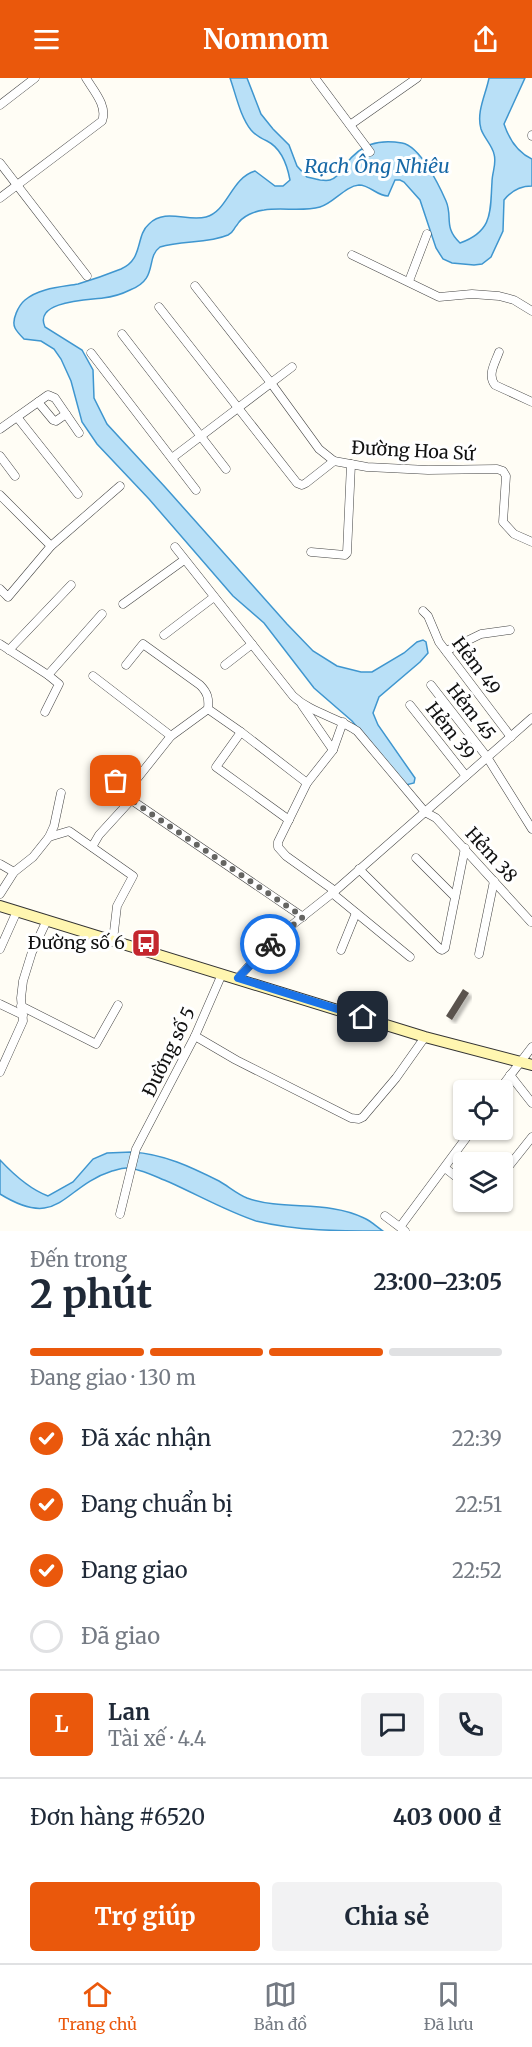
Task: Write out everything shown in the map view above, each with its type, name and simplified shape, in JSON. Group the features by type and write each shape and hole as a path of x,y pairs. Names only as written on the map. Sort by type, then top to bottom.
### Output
{"main road":[{"path":"0,906 425,1037 532,1065"}],"street":[{"path":"0,105 35,78"},
{"path":"0,198 102,121 104,115 102,106 86,78"},
{"path":"350,125 417,78"},
{"path":"319,79 370,152"},
{"path":"0,163 87,276"},
{"path":"409,281 427,234"},
{"path":"352,255 439,297 472,294 499,296 514,300 532,311"},
{"name":"Đường Hoa Sứ","path":"195,286 319,449 334,461 367,467 497,469 503,471 506,476 503,522 514,534 532,542"},
{"path":"159,307 297,483 302,485 306,483 334,461"},
{"path":"122,334 226,469"},
{"path":"499,352 491,377 492,381 495,385 532,402"},
{"path":"91,353 196,490"},
{"path":"172,458 292,367"},
{"path":"0,429 48,395 52,395 78,432"},
{"path":"38,402 53,420 56,421 66,414"},
{"path":"17,417 78,494"},
{"path":"0,456 15,476"},
{"path":"311,552 347,554 351,464"},
{"path":"0,589 8,597 51,546 120,486"},
{"path":"0,495 51,546"},
{"path":"175,546 302,705 333,750"},
{"path":"123,604 184,560"},
{"path":"9,650 71,585"},
{"path":"164,634 214,597"},
{"name":"Hẻm 49","path":"423,611 428,616 439,642 511,736"},
{"path":"48,675 102,614"},
{"path":"446,651 481,634 510,630"},
{"path":"0,644 59,684 45,712"},
{"path":"126,665 142,644 200,686 209,699 208,709 171,736 126,793"},
{"path":"225,665 252,644"},
{"path":"93,676 171,736"},
{"name":"Hẻm 45","path":"431,685 487,757 532,829"},
{"name":"Hẻm 38","path":"302,705 343,722 357,731 425,812 436,818 465,848 531,922"},
{"name":"Hẻm 39","path":"410,705 466,776"},
{"path":"208,709 307,783"},
{"path":"238,978 273,940 333,892 532,718"},
{"path":"343,722 333,750 307,783 278,842 278,847 286,856 411,957"},
{"path":"241,732 216,766 289,820"},
{"path":"104,770 131,800 303,917"},
{"path":"0,894 14,872 33,857 49,837 54,826 61,793"},
{"path":"92,847 131,800"},
{"path":"49,837 69,831 133,876 117,906 113,940"},
{"path":"359,868 440,949 445,948 465,848"},
{"path":"416,858 455,897"},
{"path":"0,864 14,872"},
{"path":"478,954 494,881"},
{"path":"0,949 17,911"},
{"path":"341,950 356,913"},
{"path":"0,1072 23,1021 21,998 26,971 47,920"},
{"name":"Đường số 5","path":"120,1214 138,1146 195,1036 222,974"},
{"path":"0,1004 23,1016"},
{"path":"21,1006 96,1044 118,1005"},
{"path":"195,1036 236,1060 351,1118 359,1119 396,1078 425,1037"},
{"path":"506,1080 532,1047"},
{"path":"510,1075 532,1103"},
{"path":"513,1161 532,1137"},
{"path":"385,1216 403,1229 465,1140"},
{"path":"445,1168 453,1174"}],"water":[{"name":"Rạch Ông Nhiêu","path":"230,78 247,78 261,114 289,145 297,166 307,177 324,181 333,179 352,157 371,144 393,142 409,146 422,158 439,186 448,207 450,227 460,243 471,238 485,226 490,210 495,158 480,123 482,103 489,78 525,78 504,124 514,144 532,159 532,186 516,190 504,200 503,231 491,257 482,264 452,263 443,259 436,248 420,200 404,182 395,180 388,196 363,185 354,186 320,207 271,209 249,214 232,232 220,238 160,247 153,257 145,280 139,285 113,296 64,303 47,312 43,318 45,327 82,350 93,370 94,398 107,424 313,651 337,666 361,672 372,672 404,653 417,642 423,640 426,642 428,653 379,697 373,713 378,725 415,778 414,783 406,785 352,721 314,688 264,623 233,596 149,499 97,444 82,422 71,381 61,359 54,349 41,341 24,339 14,325 18,309 31,296 50,289 82,283 128,265 136,254 145,229 155,219 169,216 199,218 213,214 240,180 255,171 275,186 283,186 290,180 280,152 272,144 255,134 247,124"},
{"path":"132,1152 155,1155 188,1166 247,1198 276,1204 336,1209 367,1219 383,1231 303,1229 256,1221 153,1175 131,1168 112,1171 95,1178 49,1207 36,1208 20,1204 0,1194 0,1160 34,1190 48,1196 73,1182 93,1159 107,1153"}],"building":[{"path":"463,989 469,993 452,1020 446,1016"}],"way so far":[{"path":"116,781 127,792 124,795 303,917 270,944"}],"place":[{"name":"Đường số 6","path":"146,943"}],"route":[{"path":"270,944 238,978 363,1017"}]}
